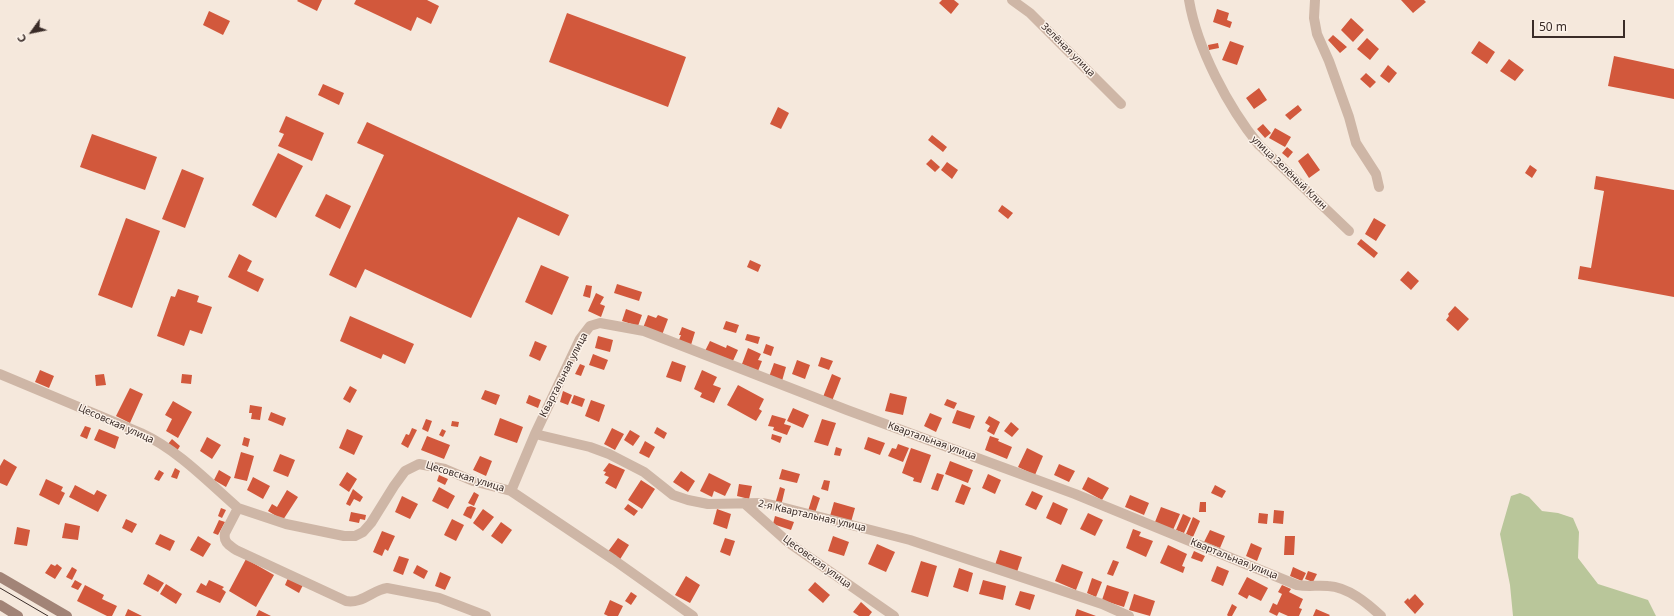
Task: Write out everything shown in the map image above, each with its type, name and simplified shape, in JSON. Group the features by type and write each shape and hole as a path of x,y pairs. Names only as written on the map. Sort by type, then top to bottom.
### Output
{"main road":[{"path":"0,577 67,616"},
{"path":"0,605 18,616"}],"street":[{"name":"Зелёная улица","path":"1012,0 1030,13 1121,104"},
{"name":"улица Зелёный Клин","path":"1189,0 1192,19 1205,52 1219,81 1247,130 1259,145 1349,231"},
{"path":"1315,0 1314,18 1317,34 1329,61 1349,117 1356,143 1376,174 1379,187"},
{"name":"Квартальная улица","path":"535,434 580,339 590,326 600,323 644,331 854,413 1075,494 1297,585 1304,587 1327,586 1346,591 1364,602 1381,616"},
{"name":"Цесовская улица","path":"0,374 151,438 174,454 238,508 286,524 349,537 359,535 367,528 401,475 419,464 445,469 473,481 511,491 608,556 693,616"},
{"path":"511,491 535,434"},
{"name":"2-я Квартальная улица","path":"535,434 590,447 609,454 644,472 673,495 688,500 708,504 744,502 771,505 910,540 1102,604 1129,616"},
{"name":"Цесовская улица","path":"744,502 789,543 894,616"},
{"path":"238,508 225,533 225,541 228,544 236,550 346,601 351,602 361,600 387,588 439,598 486,616"}],"green space":[{"path":"1520,493 1529,497 1542,511 1558,513 1573,518 1579,532 1578,558 1598,584 1648,600 1656,616 1513,616 1510,585 1500,534 1511,496"}],"building":[{"path":"322,0 317,11 297,1"},
{"path":"356,0 427,0 439,6 431,24 417,17 411,31 354,4"},
{"path":"942,0 954,0 959,4 951,14 939,3"},
{"path":"1401,0 1424,0 1426,2 1413,13"},
{"path":"1217,9 1229,13 1227,20 1232,22 1230,28 1213,22"},
{"path":"209,11 230,21 223,35 203,25"},
{"path":"567,13 686,57 668,107 549,62"},
{"path":"1351,18 1364,30 1353,42 1341,30"},
{"path":"1333,35 1347,47 1340,53 1328,40"},
{"path":"1367,38 1379,49 1370,60 1357,49"},
{"path":"1230,41 1244,46 1237,65 1222,60"},
{"path":"1479,41 1495,52 1487,64 1471,53"},
{"path":"1218,43 1219,48 1209,50 1208,45"},
{"path":"1614,56 1674,69 1674,99 1608,86"},
{"path":"1509,59 1524,70 1515,81 1500,71"},
{"path":"1388,65 1397,73 1389,83 1380,76"},
{"path":"1366,73 1376,82 1370,88 1360,79"},
{"path":"323,84 344,93 339,105 318,95"},
{"path":"1259,88 1267,100 1254,109 1246,98"},
{"path":"1298,105 1302,110 1290,120 1285,115"},
{"path":"778,107 789,113 781,129 770,124"},
{"path":"286,116 324,133 312,161 278,146 284,134 279,132"},
{"path":"367,122 569,215 559,236 518,217 471,318 365,269 356,288 329,275 384,155 357,143"},
{"path":"1263,124 1271,133 1265,138 1257,129"},
{"path":"1275,128 1291,137 1285,147 1269,138"},
{"path":"92,134 157,157 145,190 80,167"},
{"path":"932,135 947,147 943,152 928,140"},
{"path":"1287,147 1293,152 1288,158 1282,153"},
{"path":"278,153 303,166 276,218 252,205"},
{"path":"1308,153 1320,170 1309,178 1298,161"},
{"path":"931,159 940,167 935,172 926,164"},
{"path":"947,162 958,170 952,179 941,170"},
{"path":"1530,165 1537,170 1532,178 1525,173"},
{"path":"182,169 204,178 185,228 162,219"},
{"path":"1596,176 1674,190 1674,297 1578,279 1580,266 1591,268 1604,191 1594,189"},
{"path":"326,194 351,206 340,229 315,216"},
{"path":"1002,205 1013,213 1008,219 998,211"},
{"path":"126,218 160,231 132,308 98,295"},
{"path":"1374,218 1386,225 1376,241 1365,234"},
{"path":"1361,239 1378,253 1374,258 1357,244"},
{"path":"239,254 252,261 247,271 264,279 258,292 228,277"},
{"path":"750,260 761,265 758,272 747,267"},
{"path":"541,265 569,277 552,315 525,302"},
{"path":"1408,271 1419,281 1411,290 1400,280"},
{"path":"617,284 642,292 639,301 614,293"},
{"path":"586,285 592,286 590,298 583,296"},
{"path":"178,289 199,296 197,302 212,307 202,334 190,330 184,346 157,336 171,296 175,297"},
{"path":"596,293 604,297 600,304 605,306 601,317 588,311"},
{"path":"1455,306 1469,319 1458,331 1446,320 1449,316 1448,314"},
{"path":"626,309 642,315 638,326 622,321"},
{"path":"648,315 656,318 658,315 668,319 662,335 643,328"},
{"path":"350,316 414,344 405,364 383,354 381,359 340,341"},
{"path":"726,321 739,325 736,333 723,329"},
{"path":"682,327 695,332 691,345 679,340"},
{"path":"747,334 760,337 758,344 745,340"},
{"path":"598,336 613,340 610,352 595,348"},
{"path":"535,341 547,346 540,361 529,356"},
{"path":"710,341 726,348 727,345 738,350 732,363 705,351"},
{"path":"766,344 774,347 771,356 763,353"},
{"path":"748,348 761,354 758,360 762,361 758,371 742,364"},
{"path":"593,354 608,360 604,370 589,365"},
{"path":"821,357 833,361 829,370 818,366"},
{"path":"797,360 810,365 805,379 792,374"},
{"path":"672,361 686,366 681,382 666,377"},
{"path":"774,363 786,367 782,381 769,377"},
{"path":"580,364 585,366 581,376 575,374"},
{"path":"40,370 54,376 49,388 35,382"},
{"path":"702,370 717,377 713,385 721,388 714,403 700,397 702,393 694,389"},
{"path":"104,374 106,385 96,386 95,375"},
{"path":"182,374 192,375 191,384 181,383"},
{"path":"832,374 841,378 832,401 823,397"},
{"path":"738,385 764,399 759,409 762,411 756,421 727,405"},
{"path":"350,386 357,390 350,403 343,399"},
{"path":"130,388 143,394 130,423 116,416"},
{"path":"485,390 500,395 496,405 481,399"},
{"path":"563,391 572,395 568,405 560,402"},
{"path":"890,393 907,397 903,415 885,411"},
{"path":"529,395 541,400 538,408 526,403"},
{"path":"574,395 585,399 582,407 571,403"},
{"path":"947,399 957,403 954,409 944,405"},
{"path":"591,400 605,405 599,422 585,416"},
{"path":"173,401 192,412 178,438 166,431 172,419 165,415"},
{"path":"250,405 262,407 260,420 251,419 252,413 249,413"},
{"path":"793,408 809,415 803,428 787,421"},
{"path":"957,410 975,416 970,429 952,423"},
{"path":"271,412 286,418 283,426 268,420"},
{"path":"930,413 942,418 936,432 924,426"},
{"path":"772,415 786,419 784,424 791,426 787,435 773,430 774,427 768,426"},
{"path":"989,416 1000,422 994,435 987,431 990,426 985,423"},
{"path":"500,418 523,427 517,443 494,435"},
{"path":"426,419 432,421 428,432 422,429"},
{"path":"822,419 836,423 828,446 814,442"},
{"path":"452,421 459,422 458,427 451,426"},
{"path":"1011,422 1019,429 1012,437 1004,431"},
{"path":"85,426 91,428 87,439 80,436"},
{"path":"657,427 667,433 664,439 654,433"},
{"path":"412,428 417,430 408,448 401,444 406,434 409,435"},
{"path":"612,428 624,434 615,450 604,444"},
{"path":"99,429 119,437 115,449 94,440"},
{"path":"347,429 363,436 354,455 339,448"},
{"path":"442,429 446,431 443,437 439,435"},
{"path":"630,430 640,436 633,446 624,440"},
{"path":"772,434 782,437 780,443 771,439"},
{"path":"427,436 450,445 444,459 421,450"},
{"path":"990,436 999,439 998,441 1012,447 1007,459 985,450"},
{"path":"207,437 221,445 212,459 200,451"},
{"path":"244,437 250,439 248,447 242,445"},
{"path":"868,437 885,443 880,455 864,449"},
{"path":"172,439 180,446 177,451 168,444"},
{"path":"645,441 655,447 649,458 639,453"},
{"path":"898,444 909,448 903,462 888,456 892,448 896,449"},
{"path":"836,447 842,449 840,456 834,455"},
{"path":"911,448 931,455 921,483 913,481 914,478 902,473"},
{"path":"1027,448 1043,456 1035,475 1018,467"},
{"path":"241,452 254,456 247,481 234,478"},
{"path":"280,454 295,460 288,477 273,471"},
{"path":"480,456 492,461 486,476 473,470"},
{"path":"4,459 17,467 7,486 0,483 0,466"},
{"path":"950,461 973,470 968,483 945,474"},
{"path":"609,463 625,470 616,489 605,483 609,477 604,475 606,472 603,471"},
{"path":"1059,464 1075,471 1069,482 1054,475"},
{"path":"175,468 180,471 177,479 171,477"},
{"path":"782,469 800,474 797,483 779,479"},
{"path":"159,470 164,473 159,481 154,479"},
{"path":"219,470 231,477 226,487 214,480"},
{"path":"681,471 695,481 688,492 673,482"},
{"path":"347,472 357,479 349,492 339,485"},
{"path":"709,473 731,484 725,496 714,491 712,497 700,491"},
{"path":"937,473 944,475 938,491 931,489"},
{"path":"988,474 1001,480 995,494 982,488"},
{"path":"439,475 448,479 445,485 437,481"},
{"path":"253,477 270,486 263,499 247,490"},
{"path":"1088,477 1109,488 1102,500 1082,489"},
{"path":"46,479 63,487 61,491 65,493 59,505 39,495"},
{"path":"641,480 655,489 642,509 628,500"},
{"path":"824,480 830,481 828,491 821,489"},
{"path":"739,484 752,486 749,499 737,496"},
{"path":"962,484 971,488 964,505 955,502"},
{"path":"75,485 94,495 97,490 107,495 98,512 69,497"},
{"path":"1215,485 1226,491 1222,498 1211,493"},
{"path":"439,487 455,496 448,509 432,501"},
{"path":"780,487 785,489 781,506 775,504"},
{"path":"353,489 363,497 360,502 354,499 350,506 346,504"},
{"path":"287,490 298,497 283,520 268,511 272,504 277,507"},
{"path":"1032,491 1043,496 1036,510 1025,505"},
{"path":"474,492 479,495 474,506 468,503"},
{"path":"813,495 820,498 815,513 808,511"},
{"path":"1130,495 1149,503 1144,515 1125,507"},
{"path":"402,496 418,504 410,519 395,512"},
{"path":"834,502 855,508 851,522 830,516"},
{"path":"1053,502 1068,509 1061,525 1046,518"},
{"path":"1200,502 1206,502 1206,512 1199,512"},
{"path":"628,504 638,511 634,516 624,509"},
{"path":"471,506 476,508 471,519 463,515 467,507"},
{"path":"1161,507 1180,514 1173,530 1155,522"},
{"path":"221,508 226,510 222,518 218,516"},
{"path":"483,509 494,517 483,531 473,523"},
{"path":"717,509 731,514 727,529 713,524"},
{"path":"1274,510 1284,511 1283,524 1273,523"},
{"path":"351,512 366,515 365,520 360,519 359,523 349,521"},
{"path":"1088,513 1103,520 1095,536 1080,529"},
{"path":"1259,513 1268,514 1267,524 1258,523"},
{"path":"1183,514 1191,518 1184,533 1176,530"},
{"path":"775,516 794,522 791,530 773,524"},
{"path":"1193,517 1200,521 1193,537 1186,534"},
{"path":"126,519 137,524 132,533 122,528"},
{"path":"452,519 464,525 456,541 444,535"},
{"path":"219,520 225,522 218,535 213,533"},
{"path":"501,522 512,530 502,544 491,536"},
{"path":"65,523 80,526 78,540 62,538"},
{"path":"17,527 30,530 27,546 14,544"},
{"path":"1133,529 1141,532 1139,536 1153,541 1146,557 1126,548"},
{"path":"1210,530 1225,536 1220,548 1204,542"},
{"path":"382,531 395,536 388,551 385,549 382,556 373,552"},
{"path":"160,534 175,541 170,551 155,544"},
{"path":"198,536 211,544 203,557 190,550"},
{"path":"833,536 849,542 844,556 828,551"},
{"path":"1285,536 1295,536 1294,555 1284,555"},
{"path":"618,538 629,545 619,561 607,553"},
{"path":"725,538 735,541 730,556 720,552"},
{"path":"1251,543 1262,548 1257,561 1246,556"},
{"path":"877,544 895,552 886,572 868,564"},
{"path":"1168,545 1187,554 1182,566 1185,567 1183,573 1160,563"},
{"path":"1000,550 1022,557 1017,572 995,565"},
{"path":"1194,551 1205,556 1202,562 1191,558"},
{"path":"399,556 409,559 403,575 393,571"},
{"path":"246,559 274,575 256,607 229,591"},
{"path":"1113,560 1119,562 1113,576 1107,574"},
{"path":"921,561 937,566 928,597 911,592"},
{"path":"51,564 55,566 57,564 62,568 55,579 45,573"},
{"path":"1062,564 1083,572 1076,590 1055,581"},
{"path":"417,565 428,571 424,579 413,573"},
{"path":"1217,566 1229,571 1223,586 1211,581"},
{"path":"72,567 77,570 72,580 66,577"},
{"path":"1293,567 1306,573 1302,581 1290,576"},
{"path":"959,568 973,573 968,592 953,587"},
{"path":"1308,571 1317,574 1313,582 1305,579"},
{"path":"440,572 451,577 445,590 435,586"},
{"path":"148,574 164,583 158,592 143,584"},
{"path":"686,576 700,585 690,603 675,595"},
{"path":"1247,577 1268,588 1261,601 1249,595 1247,599 1238,594"},
{"path":"288,578 303,585 299,593 285,585"},
{"path":"1092,578 1102,582 1096,597 1087,593"},
{"path":"75,580 82,584 78,590 71,587"},
{"path":"209,580 224,587 222,589 226,592 220,603 196,592 201,583 206,586"},
{"path":"983,580 1006,586 1003,600 979,594"},
{"path":"815,582 830,595 823,603 808,590"},
{"path":"166,584 182,594 176,604 160,594"},
{"path":"85,585 104,595 102,599 117,606 112,616 107,616 77,601"},
{"path":"1107,585 1129,592 1124,607 1102,600"},
{"path":"1282,585 1291,589 1289,592 1303,599 1299,608 1302,609 1299,616 1288,616 1279,612 1277,616 1269,612 1273,603 1277,605 1282,594 1278,592"},
{"path":"1020,591 1035,595 1030,610 1015,605"},
{"path":"631,592 637,596 631,605 625,601"},
{"path":"1134,594 1155,601 1150,616 1129,610"},
{"path":"1415,594 1424,604 1415,614 1404,602 1408,598 1409,600"},
{"path":"610,600 623,606 618,616 608,616 604,614"},
{"path":"861,602 872,612 869,616 859,616 853,612"},
{"path":"1232,604 1237,607 1232,616 1228,616 1227,615"},
{"path":"128,609 142,616 125,616"},
{"path":"1077,609 1096,616 1075,616"},
{"path":"1316,609 1330,615 1313,616"},
{"path":"259,610 271,616 256,616"}],"tram line":[{"path":"0,588 48,616"}]}
